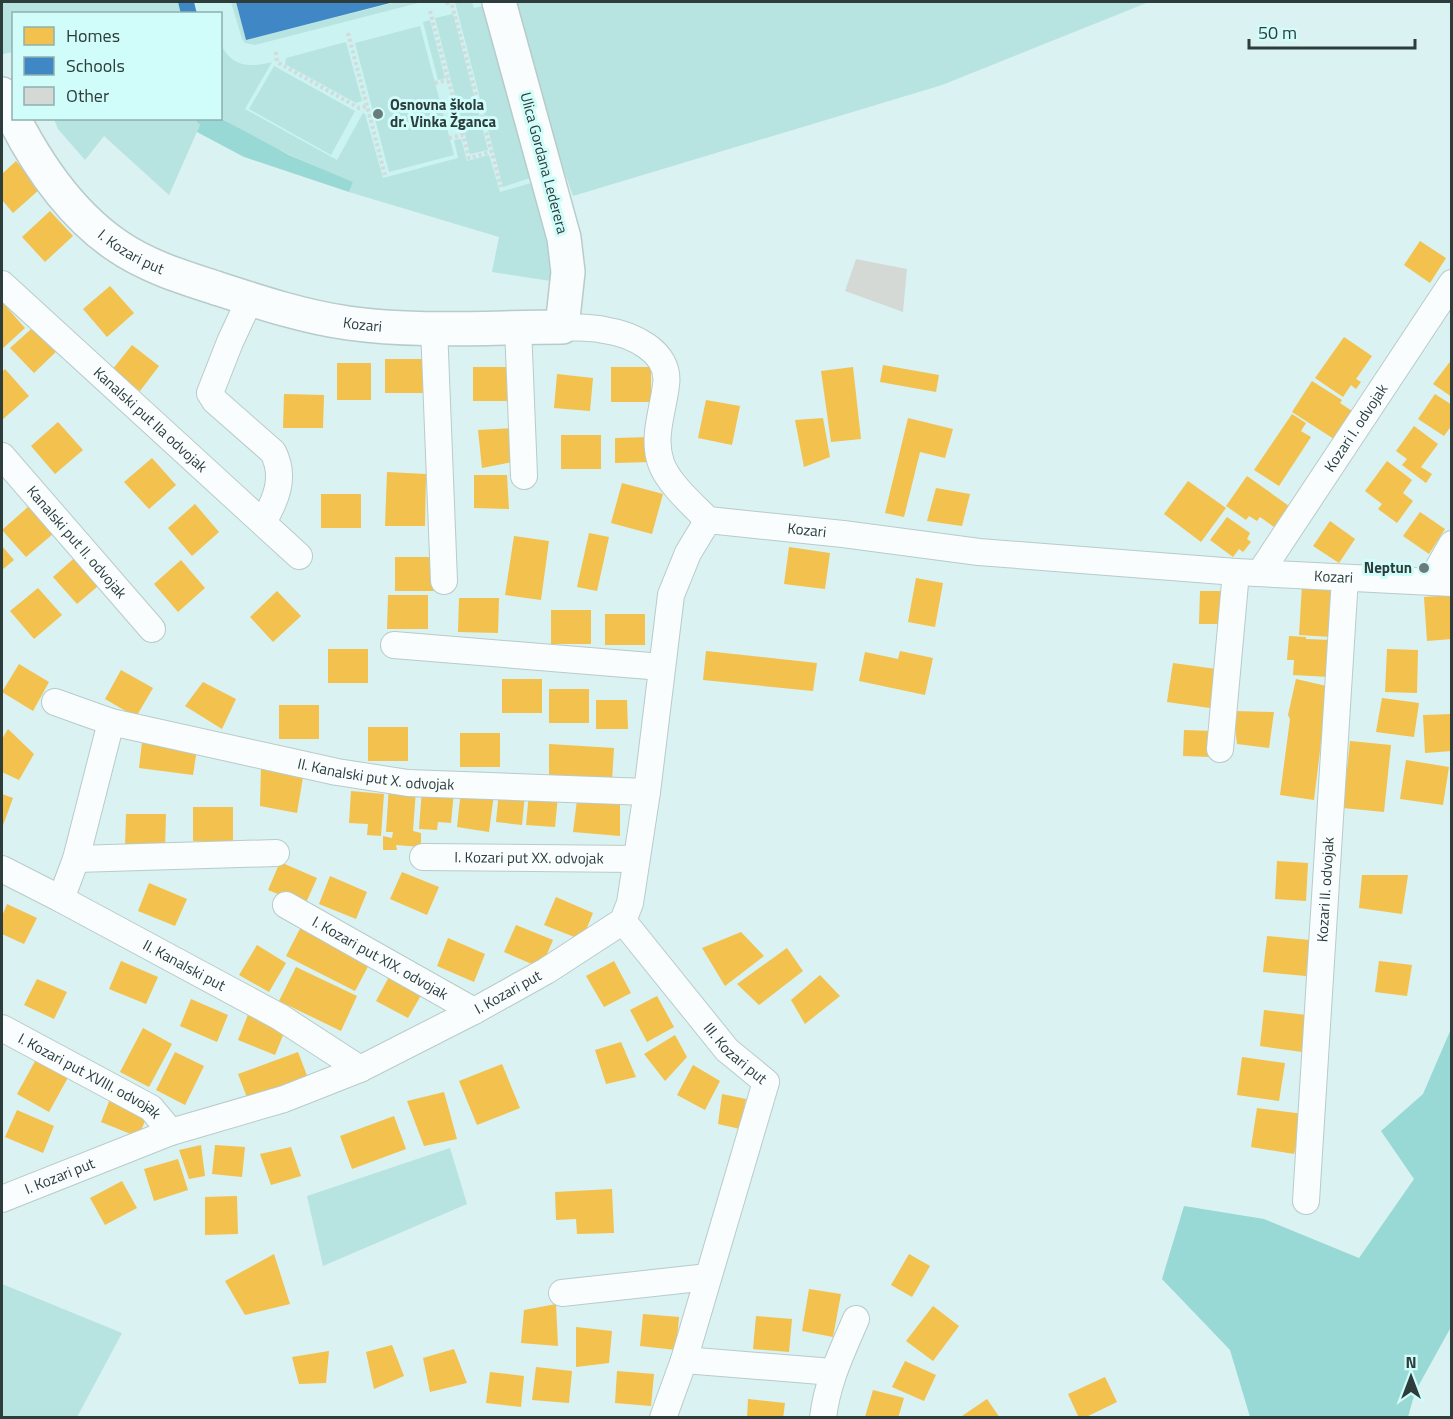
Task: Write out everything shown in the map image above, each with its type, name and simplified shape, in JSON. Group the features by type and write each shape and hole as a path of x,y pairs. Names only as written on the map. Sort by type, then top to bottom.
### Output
{"street":[{"name":"Ulica Gordana Lederera","path":"499,2 564,238 568,272 562,327"},
{"name":"I. Kozari put","path":"4,106 12,119"},
{"name":"I. Kozari put","path":"13,120 53,182 92,225 116,245 175,275 250,299 328,319"},
{"name":"Kozari I. odvojak","path":"1248,573 1452,283"},
{"name":"Kanalski put IIa odvojak","path":"2,284 299,556"},
{"path":"250,299 210,393 215,401 273,452 278,462 278,492 263,522"},
{"name":"Kozari","path":"328,319 371,325 562,327 604,330 633,338 655,352 664,366 667,382 657,437 662,464 680,491 708,520 843,534 979,552 1248,573 1441,582 1452,544"},
{"path":"434,327 444,581"},
{"path":"518,327 524,476"},
{"name":"Kanalski put II. odvojak","path":"2,456 152,629"},
{"path":"623,921 630,903 647,792 671,595 687,553 708,520"},
{"path":"1221,749 1248,573"},
{"name":"Kozari II. odvojak","path":"1306,1201 1345,578"},
{"path":"394,645 662,667"},
{"name":"II. Kanalski put X. odvojak","path":"55,702 111,722 337,772 408,783 647,792"},
{"path":"61,899 76,859 111,722"},
{"path":"76,859 276,853"},
{"name":"I. Kozari put XX. odvojak","path":"423,858 636,859"},
{"name":"II. Kanalski put","path":"2,869 280,1017 360,1069"},
{"name":"I. Kozari put XIX. odvojak","path":"286,905 474,1011"},
{"name":"I. Kozari put","path":"2,1198 171,1132 284,1099 360,1069 474,1011 546,971 623,921"},
{"name":"III. Kozari put","path":"623,921 727,1050 766,1083 684,1360 663,1418"},
{"name":"I. Kozari put XVIII. odvojak","path":"2,1028 151,1108 171,1132"},
{"path":"562,1293 708,1277"},
{"path":"823,1418 833,1372 856,1319"},
{"path":"684,1360 833,1372"}],"path":[{"path":"449,4 501,187"},
{"path":"430,11 469,158 491,152"},
{"path":"348,33 386,175"},
{"path":"276,52 277,62 360,108 367,106"},
{"path":"435,83 448,80"},
{"path":"442,111 456,108"},
{"path":"449,138 463,135"}],"shaded area":[{"path":"2,2 178,2 181,12 12,12 12,52 3,54"},
{"name":"Osnovna škola dr. Vinka Žganca","path":"117,2 482,2 537,203 433,197 297,151 222,98 222,12 123,12"},
{"path":"231,2 236,2 246,40 397,2 422,2 255,45 245,43 242,39"},
{"path":"455,2 472,2 474,8 483,6 530,178 503,187"},
{"path":"514,2 1149,2 942,85 573,196 555,145"},
{"path":"453,14 488,150 470,154 435,18"},
{"path":"430,20 445,78 438,80 423,22"},
{"path":"420,26 454,155 389,172 355,43"},
{"path":"346,42 362,101 356,103 285,64 286,58"},
{"path":"222,46 230,57 241,64 255,65 272,62 245,109 337,160 363,113 383,178 458,158 454,140 461,139 467,161 489,155 500,192 531,183 547,241 551,281 492,272 499,237 349,192 353,182 253,136 222,119"},
{"path":"274,66 355,111 331,155 249,109"},
{"path":"222,119 289,155 353,182 349,192 244,157 197,132 200,125 196,120"},
{"path":"54,120 196,120 200,125 169,195 104,136 85,160 58,129"},
{"path":"1451,1029 1451,1327 1415,1392 1408,1417 1250,1417 1230,1350 1162,1279 1184,1206 1264,1219 1359,1258 1414,1179 1381,1131 1423,1094"},
{"path":"450,1148 467,1204 323,1266 307,1196"},
{"path":"2,1284 122,1333 77,1417 2,1417"}],"building: Homes":[{"path":"16,161 40,189 13,213 2,200 2,174"},
{"path":"50,211 73,236 45,262 22,237"},
{"path":"1420,241 1446,258 1430,283 1404,265"},
{"path":"110,286 134,313 107,337 83,309"},
{"path":"2,302 25,328 2,349"},
{"path":"38,323 61,347 34,373 10,348"},
{"path":"1344,337 1372,356 1356,379 1361,382 1356,389 1351,385 1343,397 1315,378"},
{"path":"132,345 159,366 140,391 112,370"},
{"path":"385,359 425,359 425,393 385,393"},
{"path":"1452,359 1452,397 1433,384"},
{"path":"337,363 371,363 371,400 337,400"},
{"path":"883,365 939,375 936,392 880,382"},
{"path":"473,367 513,367 513,401 473,401"},
{"path":"611,367 651,367 651,402 611,402"},
{"path":"853,367 861,439 831,442 821,371"},
{"path":"5,369 29,396 2,420 2,372"},
{"path":"557,374 593,378 590,411 554,408"},
{"path":"1312,381 1342,400 1340,403 1352,411 1334,439 1292,412"},
{"path":"284,394 324,395 323,428 283,428"},
{"path":"1435,394 1452,405 1452,425 1444,436 1418,419"},
{"path":"706,400 740,406 732,445 698,438"},
{"path":"1292,414 1306,423 1301,431 1311,437 1279,486 1254,470"},
{"path":"823,418 830,457 804,467 795,420"},
{"path":"908,418 953,429 945,458 920,452 904,517 885,513"},
{"path":"58,422 83,450 55,474 31,446"},
{"path":"1414,426 1438,444 1421,467 1432,474 1426,483 1402,465 1407,459 1396,451"},
{"path":"513,428 513,462 482,468 478,430"},
{"path":"561,435 601,435 601,469 561,469"},
{"path":"651,437 652,462 615,463 615,438"},
{"path":"152,458 176,485 149,509 124,482"},
{"path":"1387,461 1412,480 1403,493 1413,501 1397,523 1378,509 1382,504 1365,491"},
{"path":"387,472 426,474 425,526 385,526"},
{"path":"474,475 507,475 509,509 474,508"},
{"path":"1247,476 1289,506 1274,527 1260,517 1257,521 1249,516 1246,520 1226,506"},
{"path":"1188,481 1226,508 1201,542 1164,514"},
{"path":"622,483 663,494 652,534 611,523"},
{"path":"936,488 970,494 962,526 927,521"},
{"path":"321,494 361,494 361,528 321,528"},
{"path":"195,504 219,532 192,556 168,528"},
{"path":"29,506 54,533 26,557 2,530"},
{"path":"1420,512 1445,529 1429,554 1403,536"},
{"path":"1227,517 1250,533 1247,539 1251,542 1243,552 1239,549 1233,557 1210,540"},
{"path":"1330,521 1355,539 1339,563 1313,546"},
{"path":"589,533 609,537 597,591 577,587"},
{"path":"514,536 549,541 541,600 505,595"},
{"path":"2,546 14,560 2,570"},
{"path":"789,547 830,553 825,589 784,584"},
{"path":"80,553 104,581 77,604 53,577"},
{"path":"395,557 435,557 435,591 395,591"},
{"path":"181,560 205,588 178,612 154,584"},
{"path":"916,578 943,583 935,627 908,622"},
{"path":"1302,586 1335,589 1331,637 1299,635"},
{"path":"38,588 62,615 34,639 10,611"},
{"path":"277,591 301,616 273,642 250,617"},
{"path":"1200,591 1225,591 1225,624 1199,624"},
{"path":"388,595 428,595 428,629 387,629"},
{"path":"1452,595 1452,639 1427,641 1424,597"},
{"path":"459,598 499,598 498,633 458,632"},
{"path":"551,610 591,610 591,644 551,644"},
{"path":"605,614 645,614 645,645 605,645"},
{"path":"1289,636 1331,640 1329,677 1293,675 1294,660 1287,660"},
{"path":"328,649 368,649 368,683 328,683"},
{"path":"1387,649 1418,650 1417,693 1385,692"},
{"path":"706,651 817,663 813,691 703,680"},
{"path":"900,651 933,658 925,695 859,681 865,652 898,659"},
{"path":"1173,663 1216,669 1210,708 1167,702"},
{"path":"19,664 49,682 33,711 2,692"},
{"path":"121,670 153,688 136,717 105,699"},
{"path":"502,679 542,679 542,713 502,713"},
{"path":"1296,679 1331,687 1323,726 1314,800 1280,795 1290,719 1288,715"},
{"path":"203,682 236,699 222,729 185,706"},
{"path":"549,689 589,689 589,723 549,723"},
{"path":"1382,698 1419,703 1414,737 1376,732"},
{"path":"596,700 627,700 628,729 596,729"},
{"path":"279,705 319,705 319,739 279,739"},
{"path":"1233,711 1274,712 1269,748 1237,744"},
{"path":"1452,714 1452,751 1425,753 1423,715"},
{"path":"368,727 408,727 408,761 368,761"},
{"path":"8,729 34,754 19,780 2,772 2,739"},
{"path":"1184,730 1212,731 1210,757 1183,756"},
{"path":"460,733 500,733 500,767 460,767"},
{"path":"1350,741 1391,745 1384,812 1343,808"},
{"path":"142,742 197,749 193,775 139,768"},
{"path":"549,744 614,748 612,781 549,778"},
{"path":"1406,760 1449,767 1443,805 1400,799"},
{"path":"261,767 303,777 297,813 260,806"},
{"path":"389,785 416,789 413,831 421,833 421,847 396,845 397,850 383,850 383,836 392,838 393,832 386,832"},
{"path":"422,789 454,792 451,823 438,822 437,830 419,829"},
{"path":"461,790 494,794 489,832 457,827"},
{"path":"351,791 384,794 381,836 367,835 368,824 349,823"},
{"path":"499,791 525,794 522,825 496,822"},
{"path":"529,793 558,795 555,827 526,825"},
{"path":"2,794 13,798 2,828"},
{"path":"577,800 620,802 620,836 573,832"},
{"path":"193,807 233,807 233,842 193,841"},
{"path":"126,814 166,814 165,848 125,847"},
{"path":"1277,861 1308,863 1306,901 1275,899"},
{"path":"280,862 317,878 305,905 268,890"},
{"path":"402,872 439,887 427,915 390,899"},
{"path":"1362,875 1408,875 1402,914 1359,908"},
{"path":"330,876 367,892 356,919 319,904"},
{"path":"149,883 187,899 175,926 138,911"},
{"path":"556,897 593,913 582,940 544,925"},
{"path":"7,904 37,918 24,944 2,934 2,916"},
{"path":"303,923 372,959 355,991 286,956"},
{"path":"516,925 553,940 541,968 504,952"},
{"path":"741,932 764,956 725,986 702,948"},
{"path":"1267,936 1310,940 1306,976 1263,972"},
{"path":"448,938 485,954 474,982 437,966"},
{"path":"257,945 286,963 269,992 239,975"},
{"path":"787,948 803,971 759,1005 737,984"},
{"path":"121,961 158,977 146,1004 109,989"},
{"path":"614,961 631,993 604,1007 586,976"},
{"path":"1379,961 1412,965 1407,996 1375,992"},
{"path":"296,967 357,996 341,1031 279,1001"},
{"path":"391,973 424,990 408,1018 376,1001"},
{"path":"820,975 840,996 805,1024 791,1000"},
{"path":"37,979 67,992 54,1019 24,1005"},
{"path":"657,996 674,1027 647,1042 630,1010"},
{"path":"191,999 228,1015 217,1042 180,1026"},
{"path":"1264,1010 1307,1015 1302,1052 1260,1046"},
{"path":"249,1012 286,1028 275,1055 238,1040"},
{"path":"143,1028 172,1044 149,1087 120,1072"},
{"path":"675,1035 687,1057 665,1081 644,1054"},
{"path":"621,1042 636,1077 606,1084 595,1050"},
{"path":"175,1052 204,1066 185,1105 156,1090"},
{"path":"298,1052 308,1078 248,1100 238,1074"},
{"path":"39,1054 71,1072 49,1112 17,1094"},
{"path":"1242,1057 1285,1063 1279,1101 1237,1095"},
{"path":"502,1064 520,1108 477,1125 459,1081"},
{"path":"693,1065 720,1081 705,1110 677,1095"},
{"path":"444,1092 457,1139 424,1146 407,1101"},
{"path":"112,1094 150,1110 138,1137 101,1122"},
{"path":"722,1094 746,1099 740,1129 718,1124"},
{"path":"1257,1108 1304,1114 1294,1154 1251,1147"},
{"path":"17,1110 54,1126 43,1153 5,1137"},
{"path":"394,1116 406,1149 352,1169 340,1136"},
{"path":"201,1145 205,1176 189,1179 179,1150"},
{"path":"215,1145 245,1147 242,1177 212,1174"},
{"path":"291,1147 301,1176 271,1185 260,1154"},
{"path":"178,1159 188,1190 154,1201 144,1169"},
{"path":"122,1181 137,1208 105,1225 90,1198"},
{"path":"612,1189 614,1233 577,1234 576,1219 556,1220 555,1192"},
{"path":"237,1196 238,1234 205,1235 205,1197"},
{"path":"274,1254 290,1304 245,1315 225,1281"},
{"path":"909,1254 930,1266 912,1297 891,1285"},
{"path":"809,1289 841,1294 833,1337 802,1331"},
{"path":"556,1304 558,1346 521,1343 524,1310"},
{"path":"933,1306 959,1326 933,1361 906,1341"},
{"path":"643,1314 679,1317 676,1350 640,1346"},
{"path":"756,1316 792,1319 789,1352 753,1349"},
{"path":"576,1327 612,1331 609,1363 576,1367"},
{"path":"392,1345 404,1376 374,1389 366,1352"},
{"path":"454,1349 467,1383 430,1392 423,1358"},
{"path":"329,1351 326,1383 299,1384 292,1357"},
{"path":"905,1361 936,1375 924,1401 892,1387"},
{"path":"536,1367 572,1371 569,1403 532,1400"},
{"path":"617,1371 654,1374 651,1406 615,1403"},
{"path":"490,1372 524,1376 521,1407 486,1403"},
{"path":"1105,1377 1117,1402 1084,1418 1079,1418 1068,1394"},
{"path":"873,1390 904,1398 898,1418 865,1417"},
{"path":"748,1399 785,1403 783,1418 747,1418"},
{"path":"987,1399 1000,1418 963,1418 962,1416"}],"building: Schools":[{"path":"178,2 194,2 196,12 180,12"},
{"path":"236,2 394,2 246,40"}],"building: Other":[{"path":"856,259 907,269 903,312 845,291"}],"place":[{"name":"Osnovna škola dr. Vinka Žganca","path":"378,114"},
{"name":"Neptun","path":"1424,568"}]}
